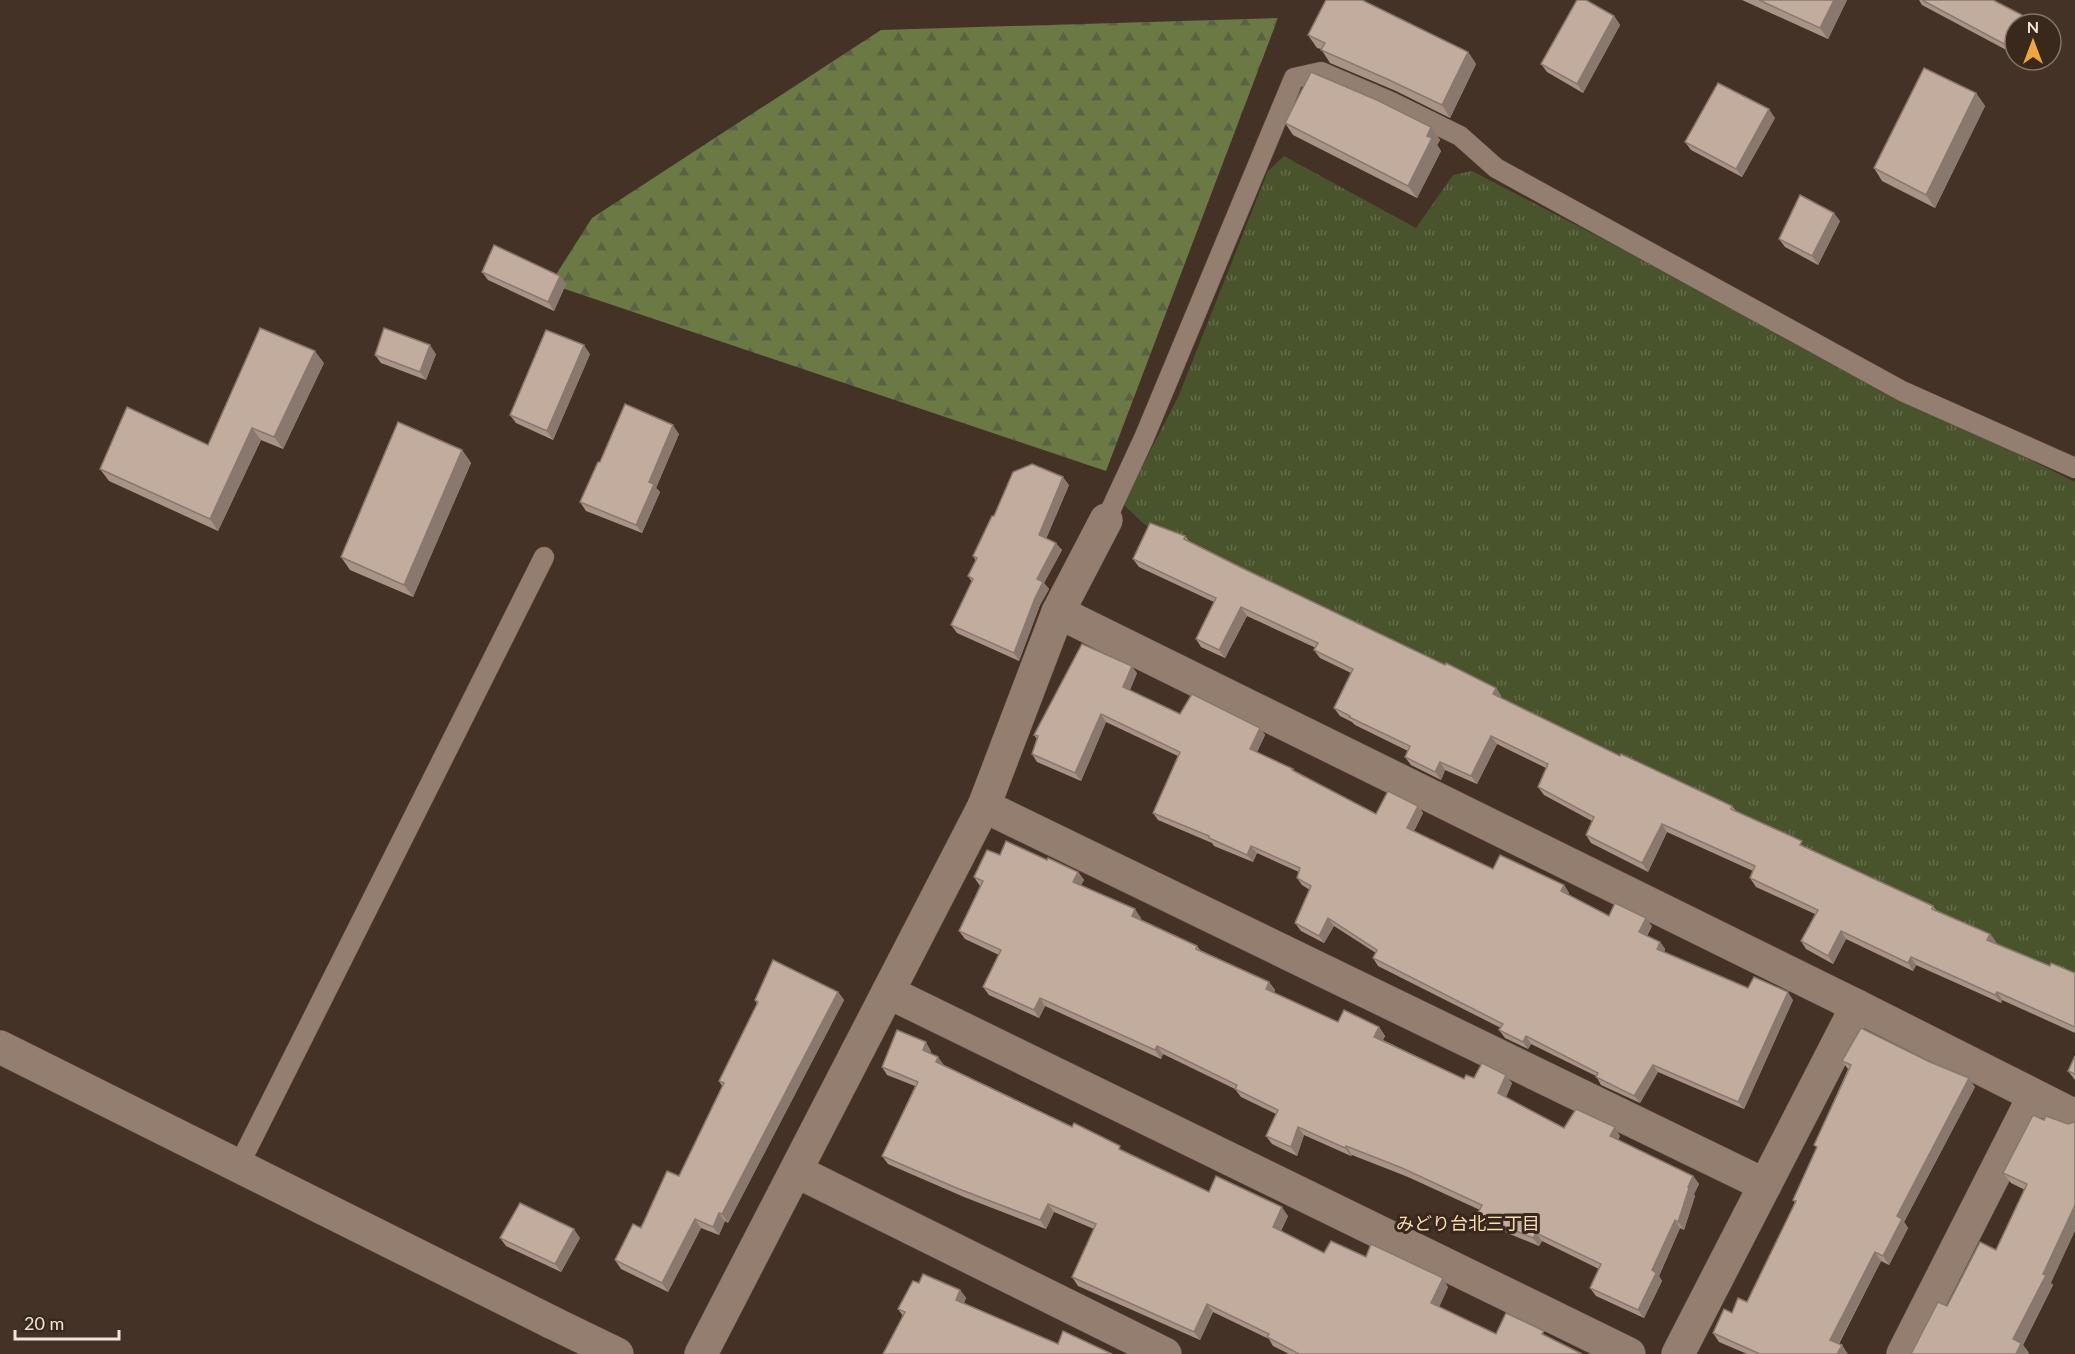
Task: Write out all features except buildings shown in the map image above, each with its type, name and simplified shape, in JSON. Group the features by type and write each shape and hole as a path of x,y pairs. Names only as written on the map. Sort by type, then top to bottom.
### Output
{"street":[{"path":"701,1354 984,806 1058,612 1106,520"},
{"path":"1058,612 2075,1116"},
{"path":"984,806 1765,1185"},
{"path":"888,992 1629,1354"},
{"path":"1678,1354 1857,1006"},
{"path":"0,1047 617,1354"},
{"path":"1903,1354 2034,1096"},
{"path":"796,1171 1165,1354"}],"lane":[{"path":"1106,520 1144,438 1294,78 1321,72 1391,102 1460,136 1496,168 1902,391 2075,468"},
{"path":"239,1165 544,557"}],"green space":[{"path":"1278,18 1106,471 550,284 592,218 881,30"},
{"path":"1284,156 1416,228 1453,175 1472,171 1709,294 1788,340 2075,482 2075,985 1144,524 1123,504 1179,395 1268,171"}],"district":[{"name":"みどり台北三丁目","path":"1468,1224"}]}
